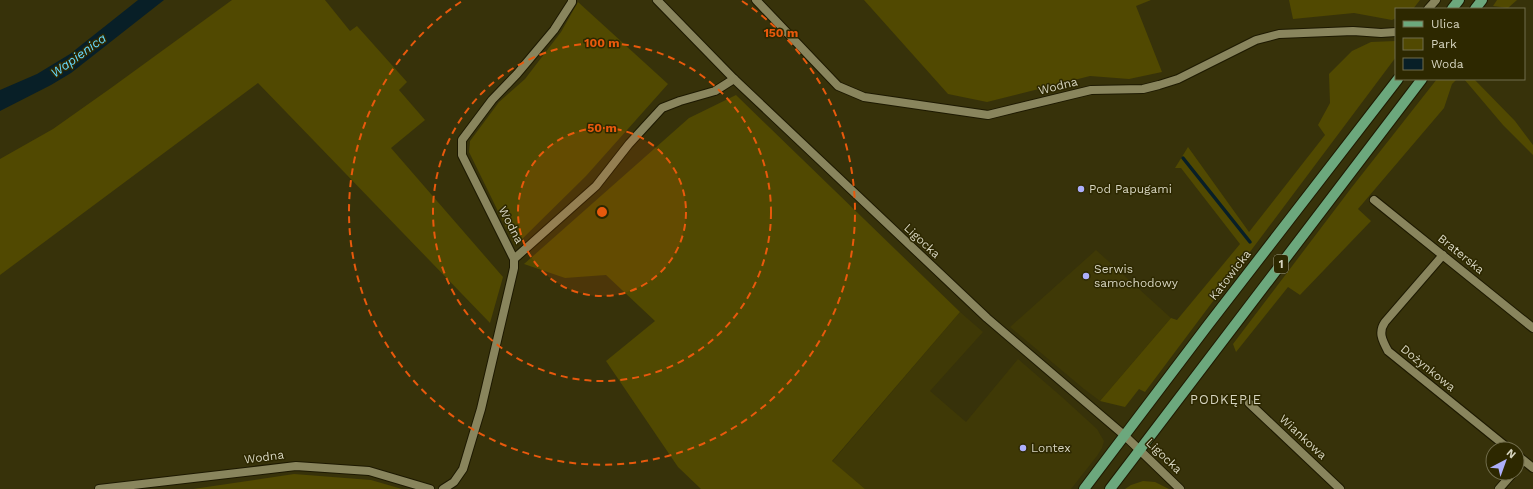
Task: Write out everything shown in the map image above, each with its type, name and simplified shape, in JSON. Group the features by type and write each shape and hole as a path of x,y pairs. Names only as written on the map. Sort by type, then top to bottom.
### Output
{"main road":[{"path":"1453,8 1459,0"},
{"path":"1476,8 1482,0"},
{"name":"Katowicka","path":"1084,489 1208,325 1397,80"},
{"name":"1","path":"1110,489 1421,80"}],"street":[{"name":"Wodna","path":"442,489 454,482 463,469 481,409 514,268 514,259 462,155 462,140 492,100 517,74 554,30 572,0"},
{"name":"Ligocka","path":"656,0 734,79 986,318 1124,435 1180,489"},
{"name":"Wodna","path":"756,0 838,86 864,97 988,115 1091,90 1143,89 1159,85 1178,79 1256,40 1279,34 1353,31 1381,33 1395,32"},
{"path":"1429,8 1436,0"},
{"path":"514,259 596,186 662,108 715,91 734,79"},
{"name":"Braterska","path":"1374,200 1533,328"},
{"name":"Dożynkowa","path":"1443,255 1385,322 1381,328 1382,340 1388,351 1499,441"},
{"name":"Wiankowa","path":"1249,403 1340,489"},
{"path":"1525,462 1533,468"},
{"name":"Wodna","path":"99,489 296,466 369,471 430,489"},
{"path":"1499,489 1506,481"}],"shaded area":[{"path":"1096,250 1171,318 1100,401 1010,327"},
{"name":"Lontex","path":"960,312 983,332 930,391 966,422 1018,359 1097,429 1104,441 1097,456 1071,489 865,489 832,462"}],"green space":[{"path":"232,0 325,0 350,31 357,26 407,82 399,90 425,120 391,148 503,277 490,323 258,83 0,275 0,159 53,129"},
{"path":"864,0 1151,0 1136,6 1162,72 1129,79 1090,76 987,102 948,94"},
{"path":"1289,0 1420,0 1414,8 1395,8 1395,18 1392,20 1354,13 1293,19"},
{"path":"1497,0 1517,0 1508,8 1493,6"},
{"path":"578,2 668,84 586,176 515,246 469,152 470,141 499,102 525,79 561,32"},
{"path":"1395,41 1395,58 1145,392 1139,389 1125,407 1100,401 1171,318 1177,320 1240,244 1181,168 1175,168 1188,147 1249,232 1325,135 1318,125 1330,103 1329,74 1352,51 1371,42"},
{"path":"1436,80 1456,80 1452,84 1444,108 1358,209 1371,221 1300,295 1288,287 1236,352 1233,344 1352,187"},
{"path":"1465,80 1475,80 1515,121 1533,145 1533,155 1503,125"},
{"path":"736,95 960,312 832,461 865,489 701,489 678,467 606,361 655,321 606,275 565,278 524,264 689,118"},
{"path":"294,474 371,480 402,489 193,489"},
{"path":"1143,481 1155,482 1169,489 1125,489 1131,485"}],"water":[{"name":"Wapienica","path":"138,0 164,0 71,73 0,111 0,90 37,74 70,54"}],"waterway":[{"path":"1183,158 1250,242"}],"place":[{"name":"Pod Papugami","path":"1081,189"},
{"name":"Serwis samochodowy","path":"1086,276"},
{"name":"Lontex","path":"1023,448"}],"district":[{"name":"PODKĘPIE","path":"1226,399"}]}
